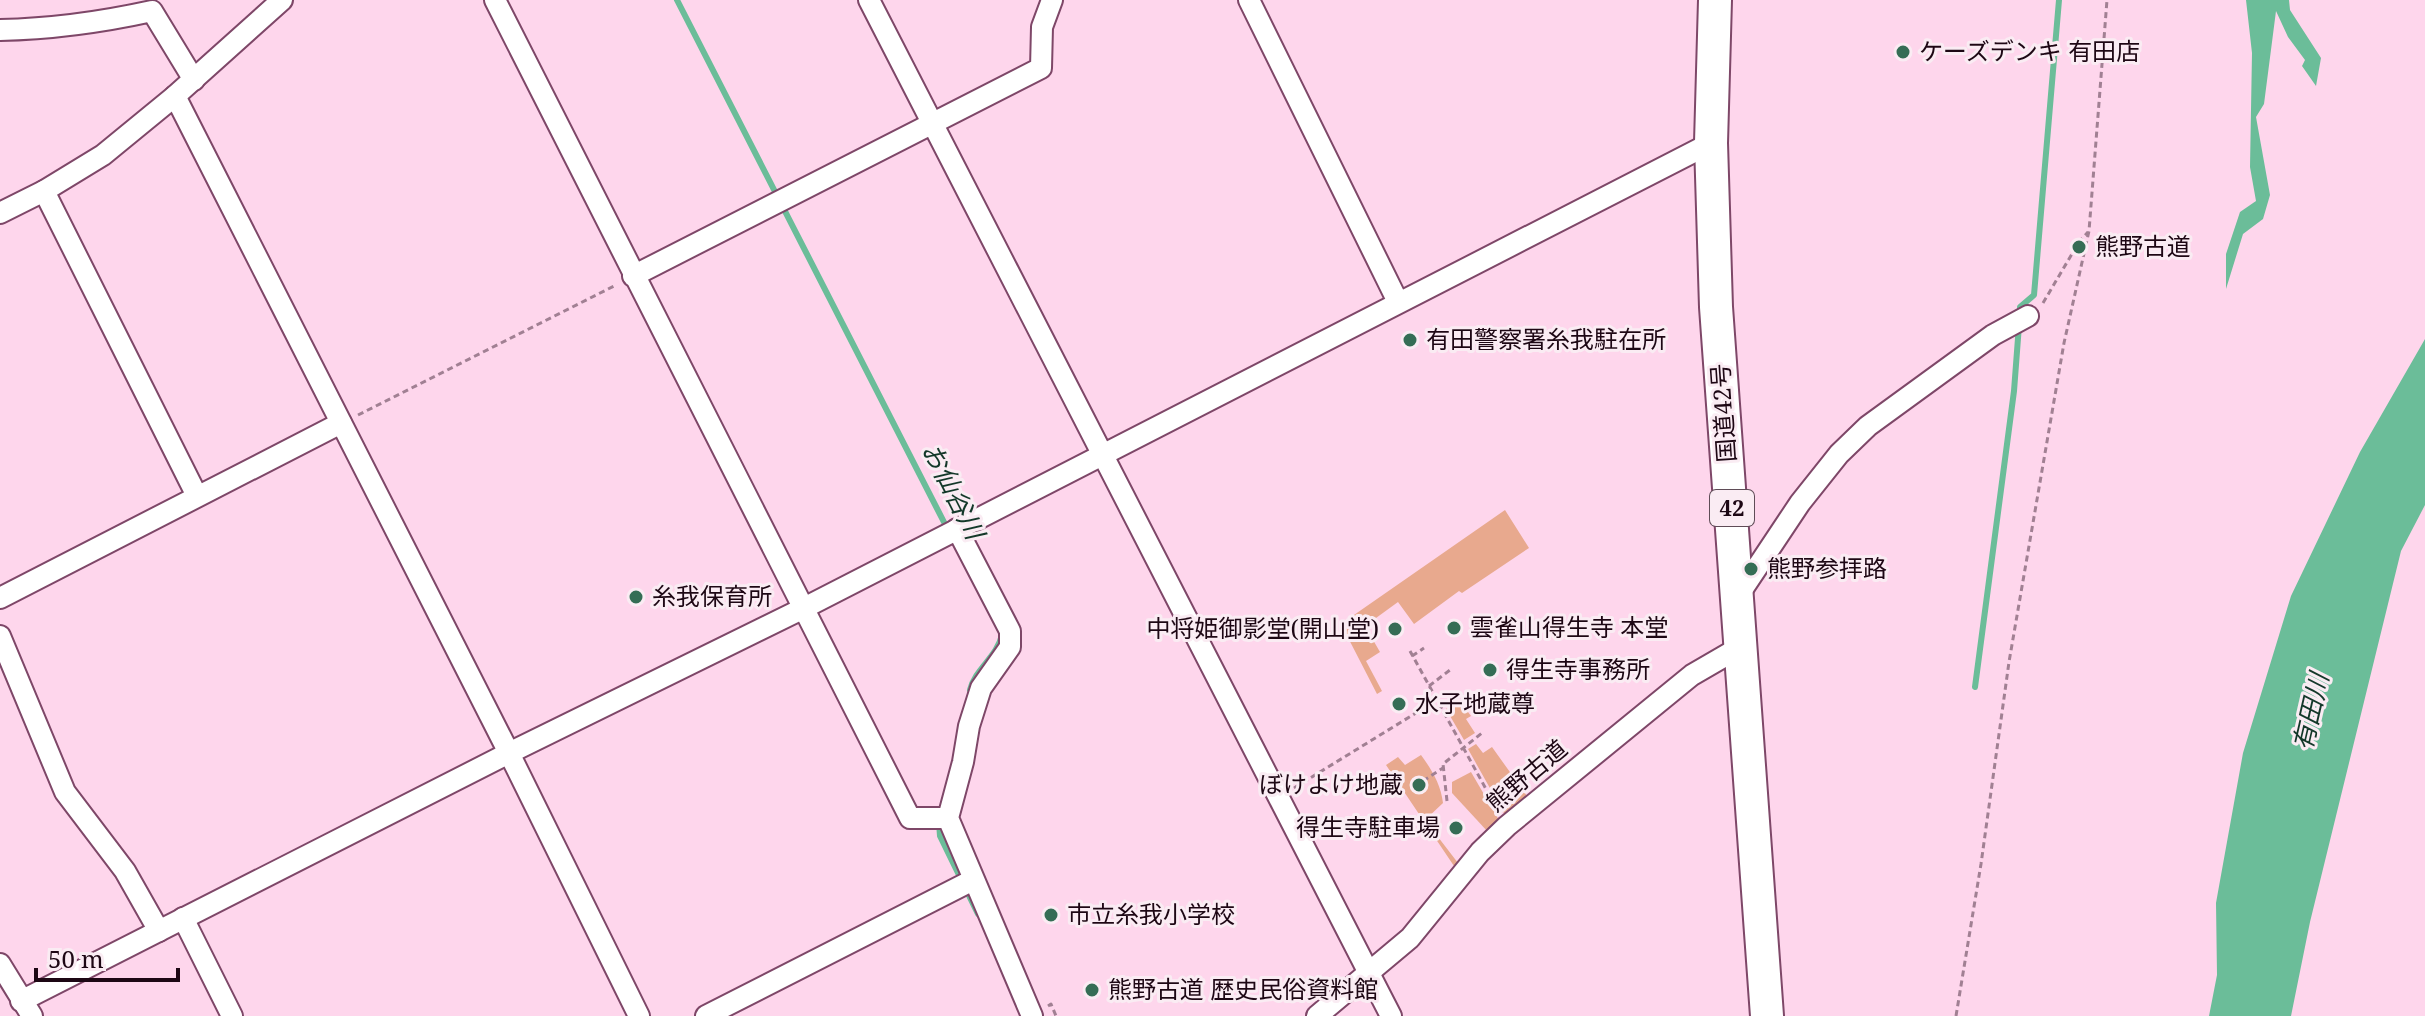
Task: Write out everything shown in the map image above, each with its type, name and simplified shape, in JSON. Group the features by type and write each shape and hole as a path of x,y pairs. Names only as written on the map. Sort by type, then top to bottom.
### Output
{"highway":[{"name":"国道42号","path":"1715,0 1711,143 1716,307 1767,1016"}],"street":[{"path":"0,213 44,191 103,155 194,80 282,0"},
{"path":"495,0 910,818 948,818"},
{"path":"869,0 1391,1016"},
{"path":"633,276 1041,68 1042,27 1052,0"},
{"path":"1249,0 1398,302"},
{"path":"0,30 34,30 109,20 158,6 194,80"},
{"path":"175,96 639,1016"},
{"path":"0,964 26,1008 183,918 804,608 1711,143"},
{"path":"44,191 197,496"},
{"path":"1738,596 1800,503 1839,454 1868,426 1993,335 2028,316"},
{"path":"0,598 341,423"},
{"path":"957,529 1010,631 1010,647 981,688 948,818 1032,1016"},
{"path":"0,636 65,792 125,871 159,931"},
{"name":"熊野古道","path":"1317,1016 1410,938 1480,852 1507,826 1692,675 1742,646"},
{"path":"706,1016 973,880"},
{"path":"183,918 232,1016"}],"path":[{"path":"1956,1016 2009,662 2064,343 2089,231 2107,0"},
{"path":"2028,316 2042,304 2079,242 2089,231"},
{"path":"341,423 633,276"},
{"path":"1412,656 1424,648"},
{"path":"1410,651 1503,819"},
{"path":"1429,686 1450,670"},
{"path":"1440,706 1456,695"},
{"path":"1279,797 1437,700"},
{"path":"1447,801 1443,764 1482,733"},
{"path":"1423,781 1443,768"},
{"path":"1051,1004 1056,1016"}],"shaded area":[{"path":"1505,510 1529,548 1462,593 1459,591 1414,624 1398,602 1365,626 1380,652 1366,661 1382,691 1377,694 1341,624"},
{"path":"1459,700 1471,716 1466,719 1475,733 1464,740 1446,709"},
{"path":"1476,744 1483,753 1492,747 1527,796 1505,815 1468,749"},
{"path":"1421,755 1435,778 1443,803 1425,820 1458,863 1454,866 1386,765 1398,757 1405,765"},
{"path":"1471,772 1499,820 1488,832 1452,793 1452,782"}],"water":[{"path":"2246,0 2289,0 2290,10 2321,58 2316,86 2302,66 2305,60 2288,37 2276,11 2264,104 2256,117 2270,195 2263,219 2243,234 2226,289 2226,254 2240,212 2256,201 2250,167 2252,53"},
{"name":"有田川","path":"2425,339 2425,505 2401,551 2310,922 2291,1016 2209,1016 2217,975 2216,903 2243,753 2291,596 2360,452"}],"waterway":[{"name":"お仙谷川","path":"677,0 948,530"},
{"path":"2020,310 2034,295 2059,0"},
{"path":"1975,687 2014,391 2019,325"},
{"name":"お仙谷川","path":"970,690 1002,635"},
{"name":"お仙谷川","path":"939,822 940,836 978,914"}],"place":[{"name":"ケーズデンキ 有田店","path":"1903,52"},
{"name":"熊野古道","path":"2079,247"},
{"name":"有田警察署糸我駐在所","path":"1410,340"},
{"name":"熊野参拝路","path":"1751,569"},
{"name":"糸我保育所","path":"636,597"},
{"name":"雲雀山得生寺 本堂","path":"1454,628"},
{"name":"中将姫御影堂(開山堂)","path":"1395,629"},
{"name":"得生寺事務所","path":"1490,670"},
{"name":"水子地蔵尊","path":"1399,704"},
{"name":"ぼけよけ地蔵","path":"1419,785"},
{"name":"得生寺駐車場","path":"1456,828"},
{"name":"市立糸我小学校","path":"1051,915"},
{"name":"熊野古道 歴史民俗資料館","path":"1092,990"}]}
